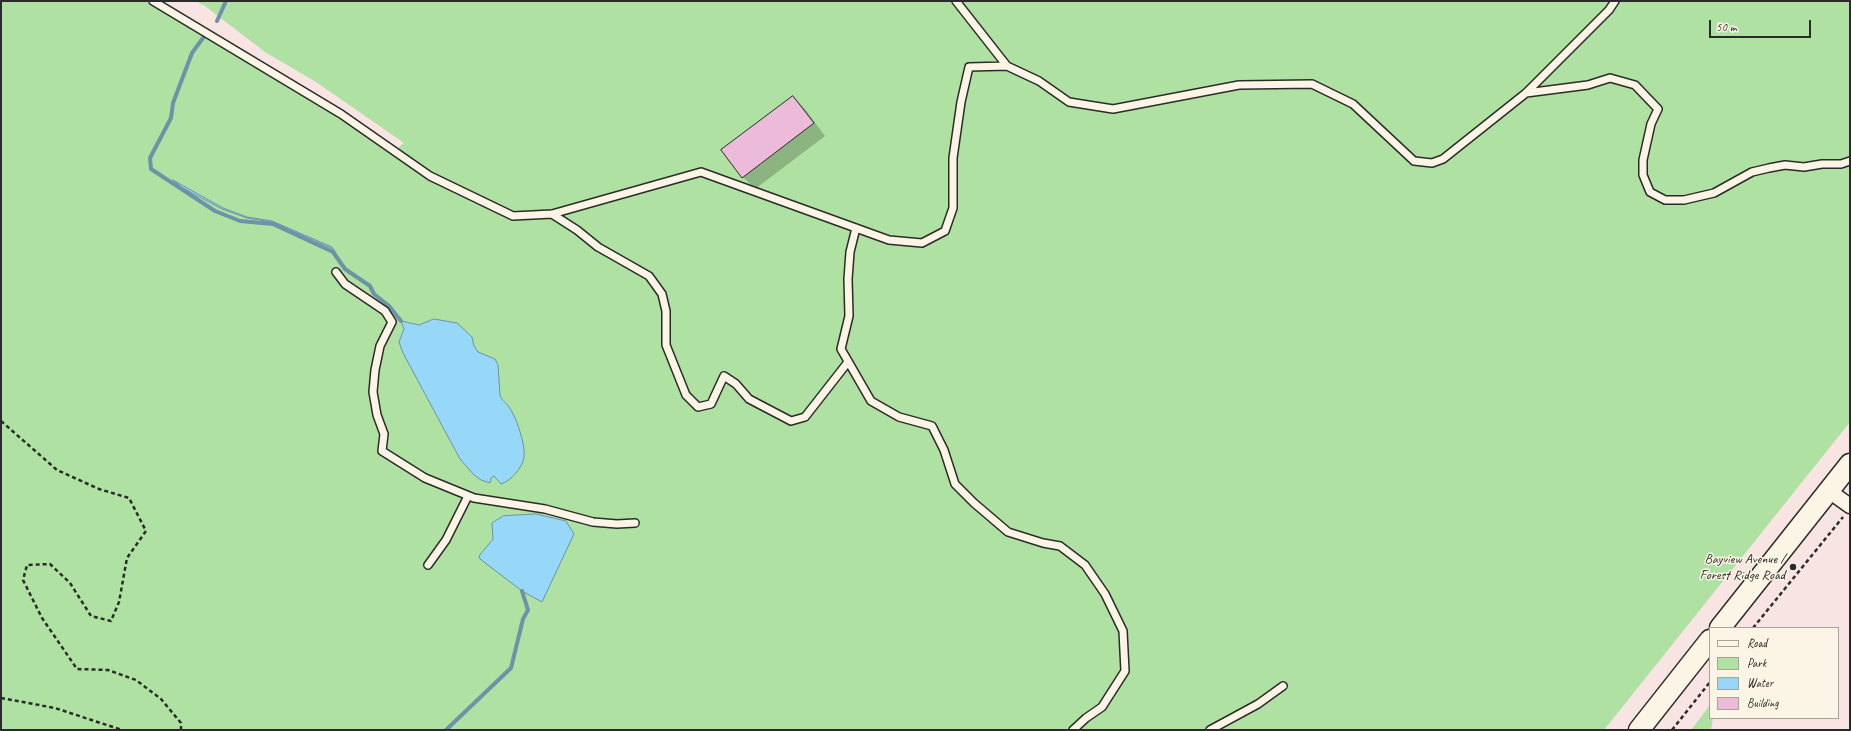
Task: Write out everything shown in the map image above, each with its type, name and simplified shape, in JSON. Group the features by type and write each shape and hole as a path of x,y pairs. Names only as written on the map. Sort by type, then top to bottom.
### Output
{"main road":[{"path":"1721,627 1850,464"},
{"path":"1638,730 1709,641"}],"street":[{"path":"1829,491 1850,506"}],"lane":[{"path":"153,1 341,114 430,176 513,216 552,214 701,172 889,240 922,243 944,231 953,208 953,158 961,102 969,66 1006,66 1040,81 1069,102 1113,109 1239,85 1312,84 1352,104 1414,161 1432,163 1443,159 1526,93 1609,10 1615,1"},
{"path":"956,1 1006,66"},
{"path":"1526,93 1588,85 1610,78 1635,85 1658,109 1651,124 1643,160 1643,175 1650,192 1665,200 1684,200 1714,193 1752,172 1769,168 1784,165 1804,167 1822,164 1841,164 1850,161"},
{"path":"552,214 577,230 598,247 649,276 662,294 666,311 666,345 686,395 698,407 711,404 724,376 736,384 749,399 791,421 805,417 848,362"},
{"path":"856,228 850,252 848,279 849,316 841,349 871,401 899,417 932,426 944,450 955,484 974,503 1008,532 1043,543 1060,546 1085,565 1098,581 1123,631 1125,671 1102,707 1086,718 1073,730"},
{"path":"336,272 345,284 385,312 392,322 380,346 375,370 373,392 377,415 384,434 382,451 425,478 468,496 545,509 593,522 617,524 635,523"},
{"path":"428,565 446,540 468,496"},
{"path":"1210,730 1258,704 1282,686"}],"path":[{"path":"1,421 57,470 99,489 129,498 146,531 127,558 119,602 111,621 91,616 70,583 50,564 27,565 23,580 42,618 77,670 108,670 136,680 161,699 181,723 181,730"},
{"path":"1754,627 1841,520"},
{"path":"1672,730 1709,683"},
{"path":"1,698 55,708 122,730"}],"green space":[{"path":"1,1 147,1 394,151 404,143 316,82 265,52 205,6 195,1 1850,1 1850,422 1604,730 1,730"},
{"path":"1709,706 1709,719 1713,719 1711,730 1691,730"}],"water":[{"path":"173,180 223,208 247,217 272,221 332,247 336,253 331,248 272,222 247,218 222,209 183,188"},
{"path":"434,319 457,323 472,337 474,346 478,352 495,359 498,365 500,395 515,417 520,431 524,452 523,461 519,469 509,480 501,484 494,476 491,478 490,483 481,480 474,475 460,459 403,353 399,342 404,329 401,321 419,325"},
{"path":"536,514 566,521 574,534 542,602 522,591 480,559 479,556 493,539 492,523 503,516"}],"building":[{"path":"793,96 814,123 742,178 721,150"}],"waterway":[{"path":"217,21 226,1"},
{"path":"203,38 192,53 173,103 171,118 150,158 151,169 215,211 240,221 273,224 333,252 345,269 370,286 374,294 389,306 401,321"},
{"path":"446,730 511,668 523,619 528,610 522,591"}],"place":[{"name":"Bayview Avenue / Forest Ridge Road","path":"1793,567"}]}
